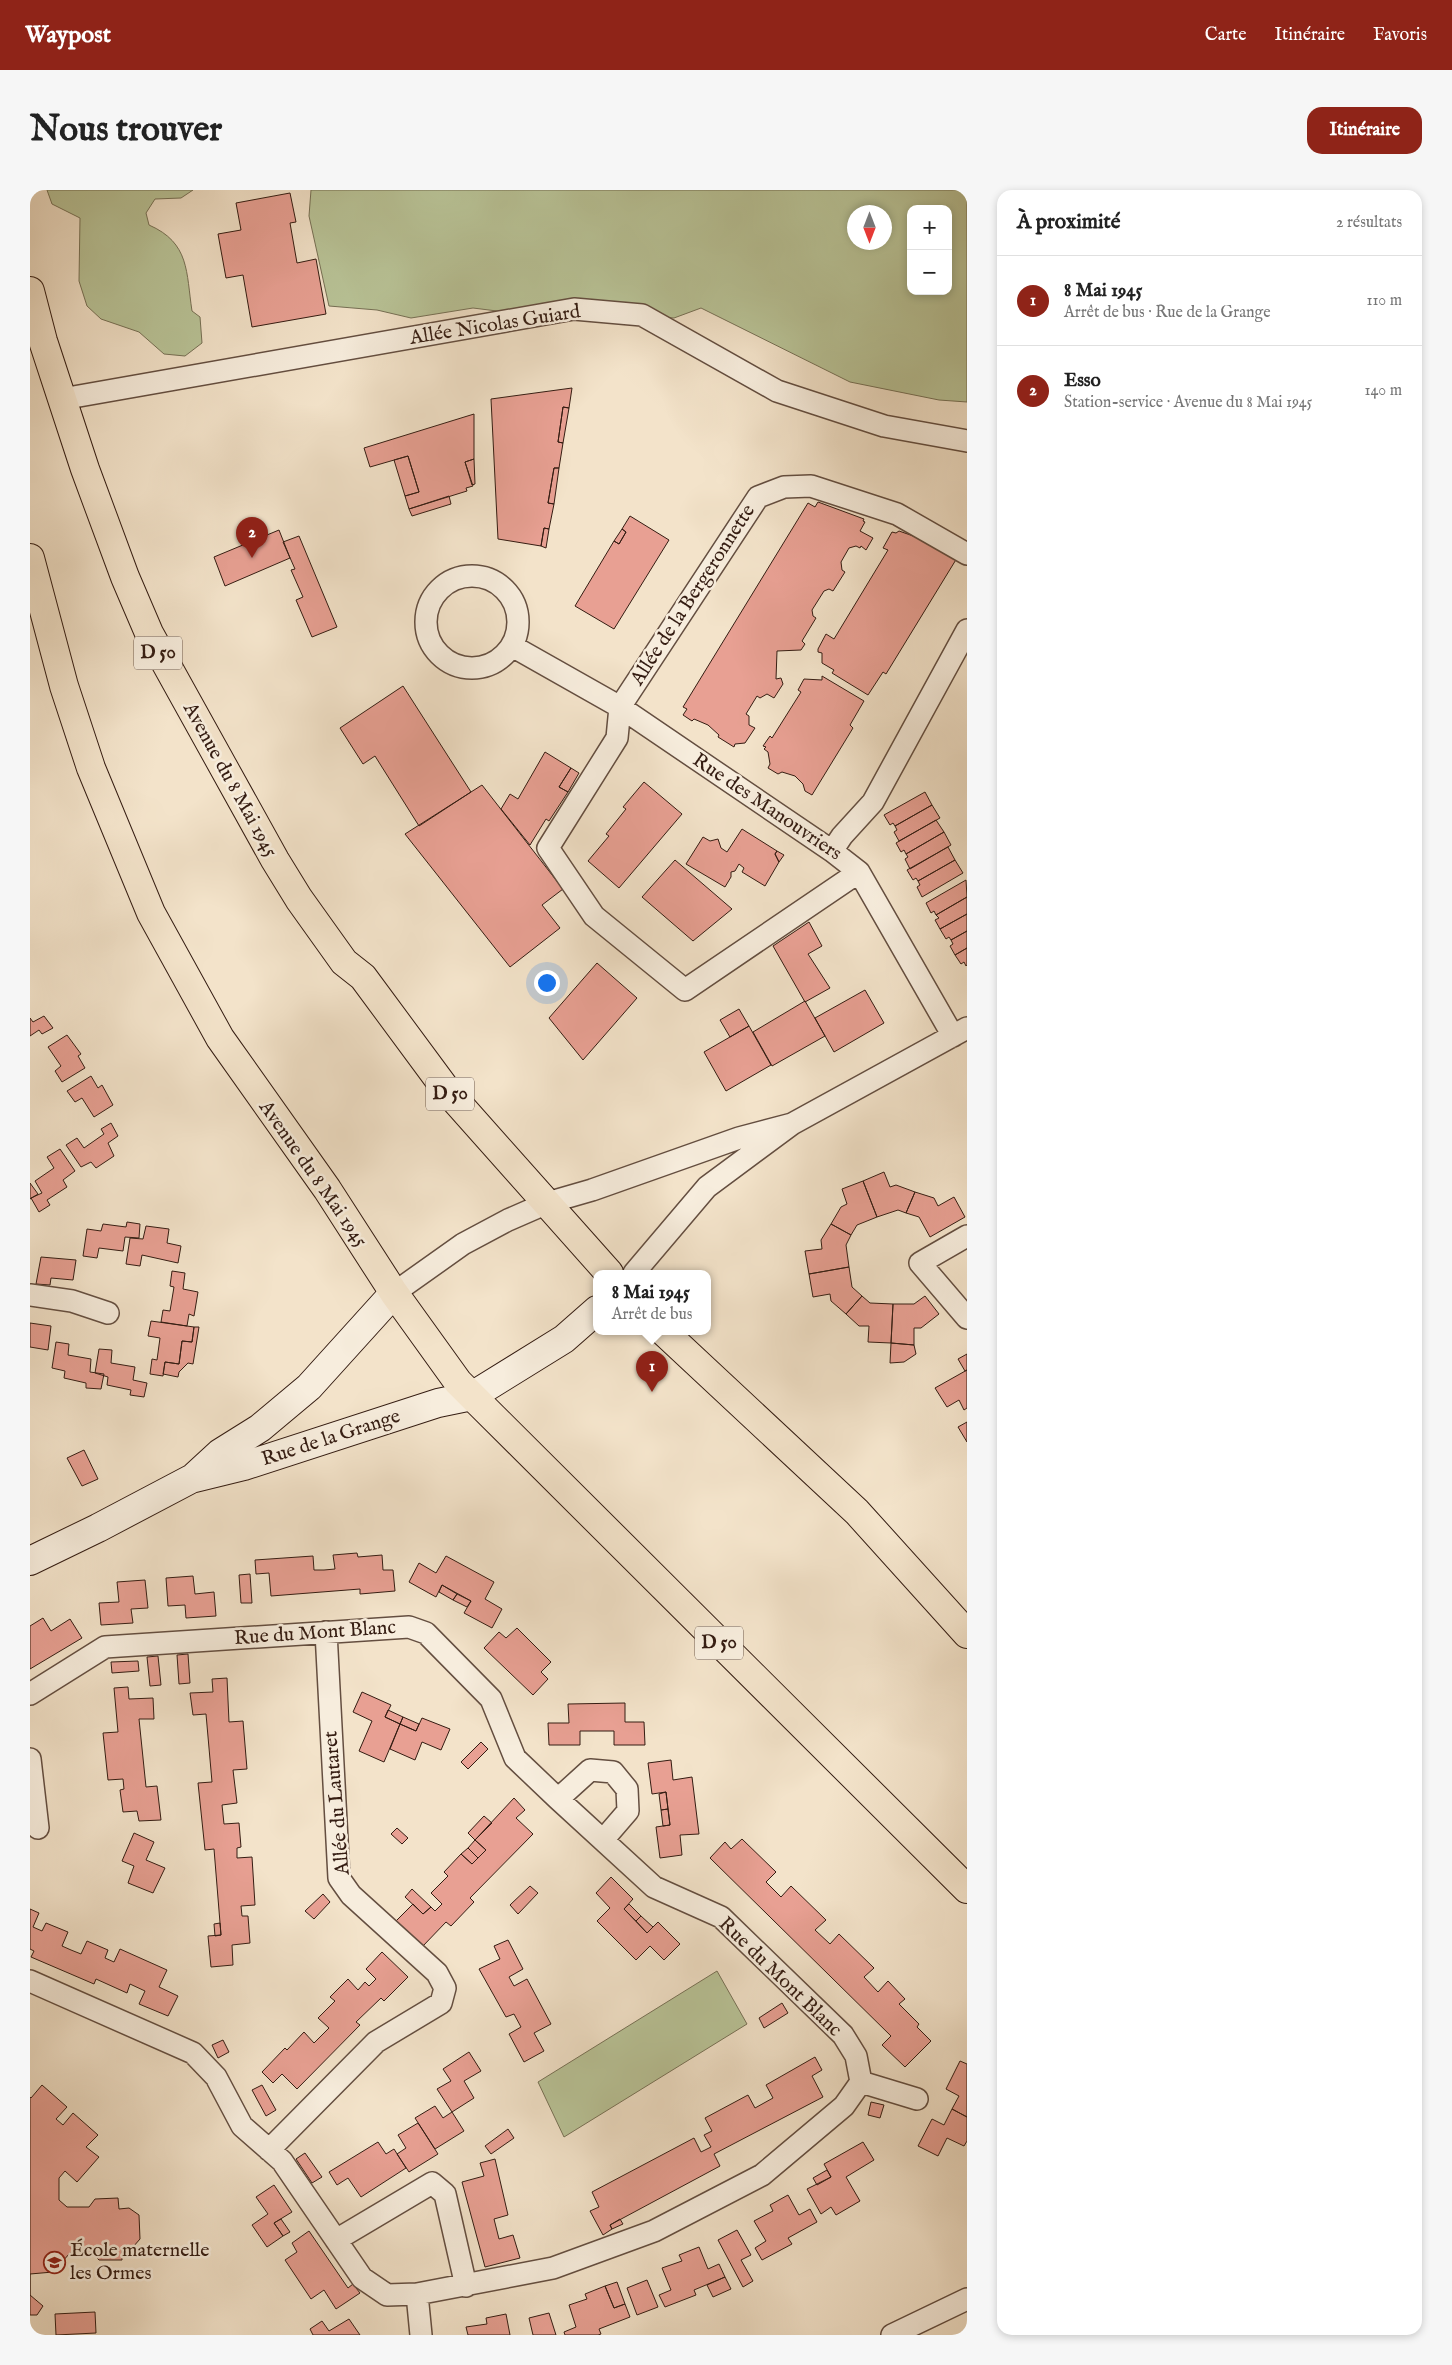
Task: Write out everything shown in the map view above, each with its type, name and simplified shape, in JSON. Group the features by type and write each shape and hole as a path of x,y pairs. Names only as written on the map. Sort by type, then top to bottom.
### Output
{"main road":[{"name":"Avenue du 8 Mai 1945","path":"30,291 43,341 85,469 125,577 156,647 275,860 299,899 344,962 363,977 448,1092 606,1270"},
{"name":"Avenue du 8 Mai 1945","path":"30,558 64,686 88,759 111,821 151,912 220,1038 327,1189 394,1293 458,1382 472,1396"},
{"path":"667,1335 857,1512 967,1634"},
{"name":"D 50","path":"472,1396 967,1889"}],"street":[{"name":"Allée Nicolas Guiard","path":"62,399 574,309 642,315 777,392 884,426 967,441"},
{"name":"Allée de la Bergeronnette","path":"620,707 758,497 784,487 811,486 897,514 967,554"},
{"path":"478,575 500,584 514,602 519,624 512,646 496,662 476,668 454,665 437,652 427,633 426,611 436,592 455,578 478,575"},
{"path":"832,851 842,836 873,802 967,630"},
{"name":"Rue des Manouvriers","path":"512,646 620,707 832,851 859,872 960,1032"},
{"path":"620,707 618,738 548,848 594,916 685,990 859,872"},
{"path":"637,1270 707,1187 792,1124 960,1032"},
{"path":"394,1293 463,1244 508,1220 547,1203 592,1190 738,1138 792,1124"},
{"path":"967,1236 920,1263 967,1318"},
{"name":"Rue de la Grange","path":"191,1480 220,1453 260,1428 309,1387 394,1293"},
{"path":"30,1295 72,1301 108,1313"},
{"path":"472,1396 564,1339 593,1314"},
{"name":"Rue de la Grange","path":"30,1561 191,1480 244,1466 438,1403 472,1396"},
{"name":"Rue du Mont Blanc","path":"30,1694 104,1648 409,1627 426,1633 491,1699 515,1758 654,1887 721,1917 843,2035 856,2056 861,2082"},
{"name":"Allée du Lautaret","path":"269,2150 376,2042 441,2002 445,1988 437,1973 351,1895 340,1878 326,1632"},
{"path":"30,1759 38,1828"},
{"path":"558,1799 590,1770 613,1772 627,1789 628,1811 603,1840"},
{"path":"30,1981 193,2054 216,2077 242,2126 282,2162 362,2278 387,2295 417,2294 553,2268 654,2231 762,2175 844,2106 861,2082 917,2099"},
{"path":"336,2240 432,2182 445,2194 466,2286"},
{"path":"417,2294 421,2335"},
{"path":"892,2335 967,2299"}],"green space":[{"path":"47,190 193,190 181,198 155,199 146,213 149,225 162,232 172,241 184,260 192,311 200,317 202,343 185,356 164,354 139,332 101,319 87,306 79,281 80,218 52,204"},
{"path":"311,190 967,190 967,402 939,400 850,382 701,308 674,318 634,315 529,315 473,308 411,318 377,310 329,306 309,216"},
{"path":"717,1971 747,2024 564,2137 538,2082"}],"building":[{"path":"290,193 296,222 290,223 297,263 316,259 326,314 252,327 243,275 226,278 218,234 241,230 236,203"},
{"path":"572,388 569,408 563,407 558,442 563,443 559,468 554,468 548,503 554,504 549,529 544,528 541,546 498,539 491,399"},
{"path":"563,407 569,408 563,443 558,442"},
{"path":"474,414 474,459 465,462 473,486 466,488 467,491 409,509 405,496 419,492 408,456 370,467 364,448"},
{"path":"408,456 419,492 405,496 394,460"},
{"path":"474,459 475,484 472,485 465,462"},
{"path":"554,468 559,468 554,504 548,503"},
{"path":"449,496 451,504 412,516 409,509"},
{"path":"818,502 864,519 863,521 865,522 860,531 873,538 866,550 861,546 860,548 856,546 849,548 841,562 842,570 845,572 833,591 829,589 824,591 812,610 813,616 816,618 802,641 805,644 801,650 777,651 776,679 781,678 783,684 774,698 767,694 760,698 757,696 746,714 749,716 749,725 755,728 745,743 735,744 734,747 718,737 719,735 708,725 694,719 692,721 683,715 687,709 683,707 808,503 815,507"},
{"path":"630,516 669,540 614,629 575,606 614,541 619,544 626,532 622,529"},
{"path":"544,528 549,529 546,548 541,546"},
{"path":"622,529 626,532 619,544 614,541"},
{"path":"279,530 290,558 225,586 214,557"},
{"path":"899,531 919,538 957,558 886,674 883,672 868,695 832,673 834,670 822,663 822,653 818,652 818,649 826,634 834,639 888,550 883,548 892,532 896,533"},
{"path":"299,536 337,627 312,637 296,600 303,597 291,570 295,569 283,542"},
{"path":"822,676 864,701 850,725 853,728 812,795 805,791 803,784 795,776 782,772 778,774 768,768 770,764 768,752 764,749 766,747 763,746 770,736 772,738 801,692 798,690 804,679 822,680"},
{"path":"403,686 471,792 419,826 375,756 363,764 340,728"},
{"path":"545,752 571,768 559,787 568,792 549,821 546,819 530,845 501,809 510,794 518,799"},
{"path":"571,768 579,773 568,792 559,787"},
{"path":"644,782 682,814 619,888 588,861 609,836 606,834 626,809 623,807"},
{"path":"482,785 563,889 542,905 560,928 510,967 405,834"},
{"path":"925,792 932,805 895,826 893,823 890,825 884,815"},
{"path":"932,805 940,818 899,841 894,832 897,830 895,826"},
{"path":"936,820 944,832 906,854 904,850 901,852 896,843"},
{"path":"742,829 777,851 775,854 779,862 765,886 742,872 744,868 739,864 735,871 731,872 731,877 725,887 686,864 703,837 710,841 718,839 721,848 727,852"},
{"path":"944,832 951,845 910,869 905,859 908,857 906,854"},
{"path":"948,847 955,860 918,881 916,878 913,880 907,870"},
{"path":"777,851 784,855 779,862 775,854"},
{"path":"675,860 732,909 693,941 642,897"},
{"path":"955,860 963,873 922,897 917,887 920,885 918,881"},
{"path":"966,880 967,897 936,915 934,911 931,913 926,903"},
{"path":"967,897 967,914 940,929 935,920 939,918 936,915"},
{"path":"967,914 967,931 951,940 949,937 946,939 940,929"},
{"path":"809,922 822,946 808,954 830,988 805,1002 773,946"},
{"path":"967,931 967,948 955,955 950,946 953,944 951,940"},
{"path":"967,948 966,966 964,962 961,964 955,955"},
{"path":"597,963 637,998 583,1060 549,1018"},
{"path":"865,990 884,1023 834,1052 815,1018"},
{"path":"805,1001 825,1036 772,1066 753,1032"},
{"path":"739,1009 749,1026 730,1037 720,1020"},
{"path":"44,1016 53,1028 42,1034 39,1030 30,1036 30,1018 33,1022"},
{"path":"749,1026 771,1065 726,1091 704,1052"},
{"path":"67,1035 81,1054 78,1056 85,1068 62,1082 55,1071 61,1066 48,1047"},
{"path":"91,1076 98,1088 102,1085 113,1105 94,1117 82,1098 75,1102 67,1091"},
{"path":"111,1123 118,1136 108,1143 114,1156 96,1168 91,1162 81,1167 66,1145 77,1138 84,1148 104,1134 101,1129"},
{"path":"60,1149 75,1171 63,1180 67,1187 47,1200 50,1205 39,1212 31,1198 42,1193 35,1181 54,1168 47,1157"},
{"path":"884,1172 890,1187 896,1185 915,1192 906,1213 898,1210 877,1217 863,1181"},
{"path":"863,1181 877,1217 857,1225 851,1235 831,1224 841,1207 847,1204 842,1189"},
{"path":"30,1183 38,1194 30,1199"},
{"path":"915,1192 934,1198 938,1206 954,1197 965,1217 930,1237 919,1217 906,1213"},
{"path":"127,1222 140,1224 139,1238 125,1237 123,1251 99,1248 97,1258 83,1256 87,1229 101,1231 103,1224 126,1227"},
{"path":"831,1224 851,1235 846,1245 849,1267 809,1274 805,1251 822,1249 821,1240"},
{"path":"146,1226 169,1229 167,1243 181,1246 178,1263 142,1255 140,1266 126,1264 130,1238 143,1239"},
{"path":"41,1257 76,1260 73,1280 51,1278 50,1285 36,1284"},
{"path":"849,1267 852,1287 862,1296 846,1314 831,1301 830,1294 813,1297 809,1274"},
{"path":"172,1271 185,1273 183,1289 198,1292 194,1316 189,1314 187,1326 161,1322 163,1310 170,1311 174,1287 170,1286"},
{"path":"862,1296 870,1303 893,1304 891,1343 868,1342 869,1326 859,1326 846,1314"},
{"path":"925,1296 939,1314 921,1328 914,1328 914,1345 891,1343 893,1304 914,1304"},
{"path":"151,1321 194,1327 192,1342 182,1341 179,1364 165,1362 163,1376 150,1374 152,1359 157,1360 160,1338 148,1336"},
{"path":"30,1323 51,1326 48,1350 30,1347"},
{"path":"194,1327 199,1327 193,1364 188,1363 179,1372 178,1377 163,1374 165,1362 179,1364 182,1341 192,1342"},
{"path":"56,1342 69,1344 68,1355 91,1359 90,1372 104,1374 101,1389 86,1388 86,1383 64,1378 65,1371 52,1368"},
{"path":"891,1343 914,1345 916,1354 904,1362 890,1363"},
{"path":"99,1349 112,1350 111,1363 135,1367 133,1380 147,1383 144,1397 130,1395 131,1390 107,1385 108,1377 95,1373"},
{"path":"967,1354 967,1370 965,1371 958,1359"},
{"path":"967,1370 967,1408 964,1410 959,1400 947,1407 935,1388"},
{"path":"967,1422 967,1442 958,1427"},
{"path":"84,1450 98,1479 82,1486 67,1458"},
{"path":"357,1553 358,1557 382,1555 383,1570 393,1570 395,1591 360,1594 360,1589 271,1596 269,1573 256,1574 255,1560 313,1556 314,1570 324,1570 335,1569 333,1555"},
{"path":"446,1556 494,1582 485,1599 502,1609 492,1628 464,1613 471,1601 442,1585 436,1597 409,1582 419,1563 436,1573"},
{"path":"250,1574 252,1603 241,1603 239,1575"},
{"path":"193,1576 195,1594 214,1592 216,1616 186,1618 185,1605 168,1606 166,1578"},
{"path":"145,1580 148,1608 131,1609 133,1623 101,1625 99,1603 119,1602 117,1582"},
{"path":"442,1585 457,1594 453,1600 439,1592"},
{"path":"457,1594 471,1601 467,1607 453,1600"},
{"path":"43,1618 51,1631 70,1619 82,1638 30,1669 30,1626"},
{"path":"517,1628 551,1662 541,1672 548,1679 533,1695 484,1648 499,1632 506,1638"},
{"path":"188,1654 190,1683 179,1684 177,1655"},
{"path":"158,1656 161,1685 150,1686 147,1657"},
{"path":"138,1661 139,1671 112,1673 111,1662"},
{"path":"227,1678 229,1722 243,1721 247,1769 233,1770 237,1803 222,1805 224,1824 239,1823 241,1847 237,1848 237,1858 252,1857 255,1905 241,1906 242,1916 248,1916 250,1943 232,1945 233,1965 211,1967 208,1936 221,1935 214,1849 205,1850 198,1783 212,1782 206,1714 193,1715 190,1693 213,1692 212,1679"},
{"path":"128,1687 129,1699 153,1698 154,1719 139,1719 146,1787 157,1786 161,1820 139,1821 137,1811 123,1812 120,1790 124,1789 123,1779 108,1780 103,1733 118,1732 114,1688"},
{"path":"362,1692 391,1705 385,1717 400,1724 384,1762 359,1751 372,1721 353,1712"},
{"path":"625,1703 625,1722 644,1722 645,1745 614,1745 614,1731 580,1731 580,1745 549,1745 548,1723 569,1723 568,1704"},
{"path":"388,1710 403,1717 400,1724 385,1717"},
{"path":"403,1717 419,1724 416,1731 400,1724"},
{"path":"422,1718 450,1729 441,1750 422,1742 415,1760 390,1749 400,1724 416,1731"},
{"path":"481,1742 488,1749 468,1769 461,1762"},
{"path":"671,1760 673,1780 692,1777 699,1834 680,1835 682,1855 660,1858 656,1827 670,1825 666,1792 652,1794 648,1763"},
{"path":"666,1792 668,1809 661,1810 659,1794"},
{"path":"514,1798 525,1810 516,1818 533,1834 470,1898 474,1902 451,1926 446,1922 422,1947 395,1922 413,1904 423,1914 431,1907 435,1911 442,1904 431,1893 448,1876 444,1872 461,1854 472,1864 486,1850 475,1840"},
{"path":"668,1809 670,1825 663,1826 661,1810"},
{"path":"484,1816 492,1823 475,1840 468,1833"},
{"path":"397,1828 408,1838 402,1844 391,1834"},
{"path":"134,1833 154,1842 146,1860 165,1868 153,1893 128,1883 134,1866 122,1861"},
{"path":"742,1839 776,1872 766,1882 781,1897 791,1886 826,1920 815,1930 830,1944 839,1934 874,1968 864,1977 878,1992 888,1981 905,1999 899,2004 919,2024 917,2027 931,2041 905,2067 882,2045 891,2036 710,1858 725,1842 731,1849"},
{"path":"475,1840 486,1850 478,1858 468,1848"},
{"path":"468,1848 478,1858 472,1864 461,1854"},
{"path":"611,1877 633,1899 624,1909 647,1933 658,1922 680,1944 664,1960 650,1946 636,1960 597,1921 610,1908 596,1893"},
{"path":"530,1886 538,1893 518,1914 510,1905"},
{"path":"412,1889 431,1907 423,1914 405,1897"},
{"path":"323,1894 330,1902 314,1919 305,1911"},
{"path":"629,1904 641,1916 636,1921 624,1909"},
{"path":"30,1909 39,1913 33,1927 42,1931 46,1923 68,1932 62,1946 81,1954 87,1941 108,1950 105,1958 114,1962 120,1949 167,1970 159,1987 178,1996 168,2016 139,2004 145,1991 130,1984 127,1993 96,1979 94,1984 31,1957 34,1951 30,1949"},
{"path":"641,1916 653,1927 647,1933 636,1921"},
{"path":"220,1923 221,1935 215,1936 214,1924"},
{"path":"508,1940 523,1969 509,1977 514,1986 527,1979 551,2024 534,2033 544,2051 524,2062 509,2034 521,2027 514,2014 506,2017 479,1969 500,1959 494,1946"},
{"path":"382,1952 408,1977 384,2001 381,1998 356,2022 360,2025 297,2089 282,2074 273,2083 262,2072 285,2048 287,2050 304,2032 314,2043 329,2028 318,2018 335,2001 330,1997 348,1979 358,1990 365,1982 369,1986 376,1979 366,1969"},
{"path":"782,2003 788,2013 764,2028 759,2018"},
{"path":"223,2040 229,2052 218,2058 212,2045"},
{"path":"469,2052 481,2071 464,2081 474,2098 452,2112 437,2089 451,2081 443,2069"},
{"path":"815,2057 822,2070 812,2076 823,2097 714,2154 720,2166 610,2225 612,2229 603,2235 590,2211 599,2207 592,2192 694,2138 701,2152 711,2147 704,2135 712,2131 705,2118 748,2095 755,2108 773,2098 766,2085"},
{"path":"960,2061 967,2064 967,2117 952,2109 959,2096 946,2089"},
{"path":"42,2085 67,2107 56,2119 63,2125 73,2113 98,2135 86,2147 99,2157 77,2182 65,2171 59,2178 59,2200 67,2207 89,2207 95,2199 118,2198 119,2209 129,2208 139,2215 140,2239 133,2247 122,2248 122,2260 99,2260 92,2253 70,2253 53,2272 30,2274 30,2097"},
{"path":"262,2085 276,2110 266,2116 252,2090"},
{"path":"871,2102 884,2105 880,2118 868,2115"},
{"path":"435,2106 443,2118 452,2112 464,2131 435,2149 415,2118"},
{"path":"952,2109 967,2117 967,2141 964,2146 947,2138 938,2156 918,2146 932,2119 944,2125"},
{"path":"418,2123 438,2154 409,2172 397,2154 406,2148 398,2135"},
{"path":"508,2129 514,2138 491,2154 485,2146"},
{"path":"378,2142 386,2154 394,2149 406,2168 361,2197 348,2178 337,2185 329,2172"},
{"path":"863,2142 874,2160 846,2177 860,2201 836,2215 831,2207 821,2214 807,2189 831,2177 824,2164"},
{"path":"305,2153 322,2177 312,2183 296,2159"},
{"path":"495,2159 508,2215 494,2219 499,2239 513,2235 520,2258 485,2267 462,2182 484,2176 480,2163"},
{"path":"827,2170 831,2177 817,2185 813,2178"},
{"path":"274,2185 292,2212 274,2223 283,2236 267,2247 252,2225 268,2214 256,2197"},
{"path":"788,2195 799,2215 810,2209 817,2222 788,2238 792,2244 762,2260 755,2248 766,2241 754,2221 773,2211 770,2205"},
{"path":"281,2219 290,2232 283,2236 274,2223"},
{"path":"620,2219 623,2224 612,2229 610,2225"},
{"path":"737,2230 751,2255 741,2260 753,2281 743,2287 718,2240"},
{"path":"309,2231 348,2288 353,2284 360,2293 336,2309 324,2290 311,2299 285,2260 297,2252 292,2243"},
{"path":"699,2247 708,2269 719,2264 725,2277 694,2290 696,2295 665,2307 659,2295 671,2290 662,2268 682,2261 679,2255"},
{"path":"725,2277 731,2289 713,2297 707,2285"},
{"path":"647,2280 658,2307 637,2315 627,2288"},
{"path":"617,2282 625,2304 614,2308 605,2286"},
{"path":"605,2286 614,2308 625,2304 630,2317 599,2329 601,2334 598,2335 565,2335 564,2332 576,2327 569,2305 587,2299 585,2294"},
{"path":"30,2295 43,2306 37,2315 30,2315"},
{"path":"95,2312 96,2333 56,2335 55,2314"},
{"path":"549,2313 556,2335 533,2335 529,2318"},
{"path":"506,2314 510,2335 468,2335 466,2327 487,2324 486,2318"},
{"path":"349,2319 360,2335 313,2335 310,2329 322,2321 329,2331"}],"place":[{"name":"Esso","path":"252,558"},
{"name":"8 Mai 1945","path":"652,1392"},
{"name":"École maternelle les Ormes","path":"54,2262"}]}
